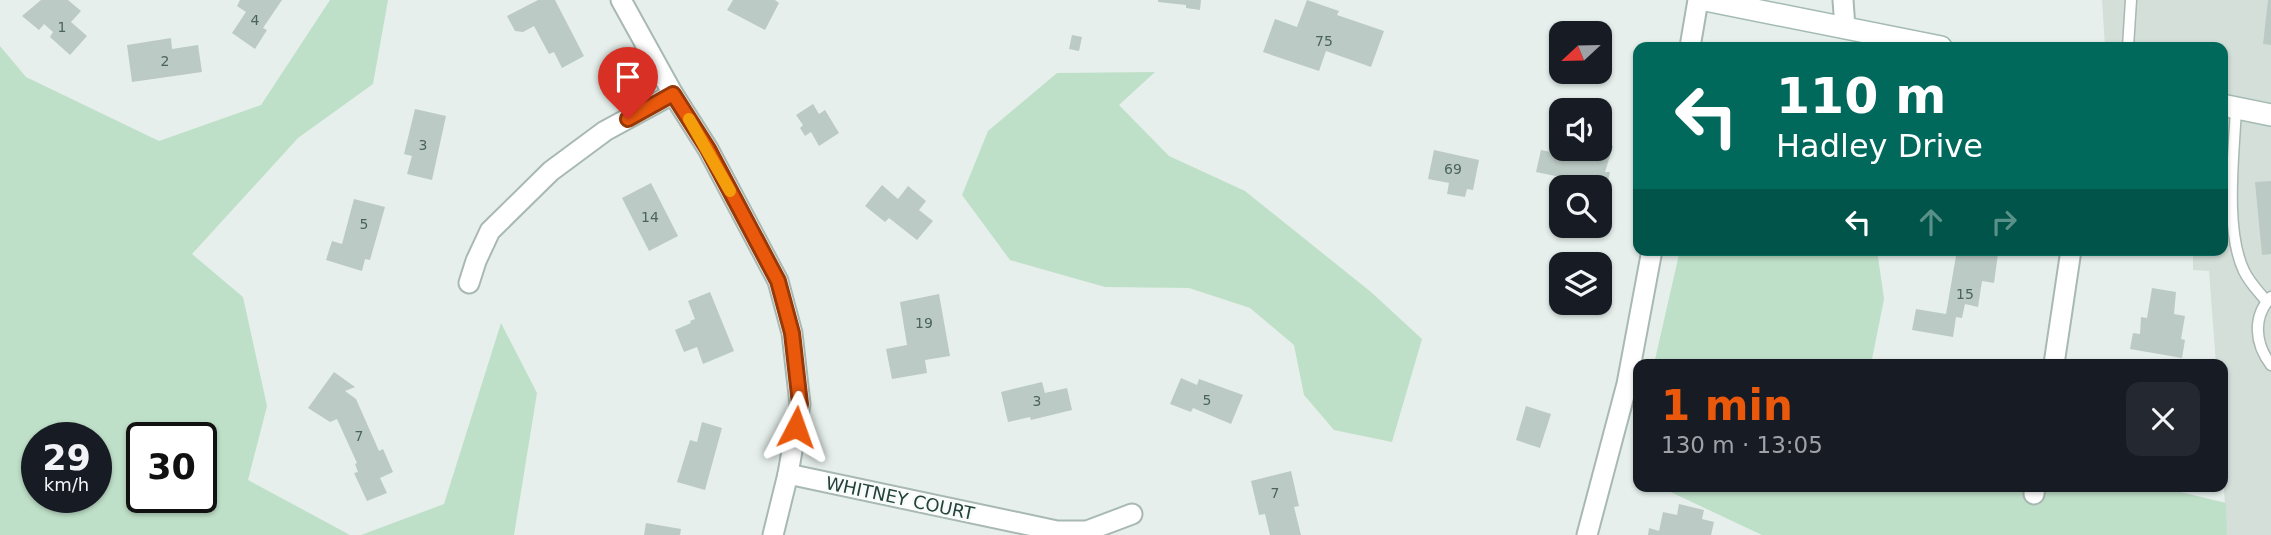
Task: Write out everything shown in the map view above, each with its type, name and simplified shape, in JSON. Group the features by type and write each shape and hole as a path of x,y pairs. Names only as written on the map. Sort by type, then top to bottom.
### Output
{"main road":[{"path":"1705,0 1916,42"},
{"path":"2229,106 2270,111"}],"street":[{"path":"621,0 673,94 708,149 778,281 792,333 800,404 774,535"},
{"path":"1691,42 1698,0"},
{"path":"1843,0 1845,28"},
{"path":"469,283 483,244 491,231 551,171 605,131 673,94"},
{"path":"1587,535 1627,384 1651,256"},
{"path":"2055,359 2070,256"},
{"name":"WHITNEY COURT","path":"788,474 1057,531 1087,531 1132,514"}],"lane":[{"path":"2128,42 2131,0"},
{"path":"2229,106 2232,205 2237,252 2245,273 2269,299 2262,306 2258,338 2264,356 2271,365"}],"shaded area":[{"path":"2102,0 2271,0 2271,535 2227,535 2224,492 2228,492 2228,359 2216,359 2209,271 2193,270 2193,256 2228,256 2228,42 2105,42"}],"green space":[{"path":"330,0 388,0 373,84 298,138 192,254 243,297 267,406 248,480 350,535 0,535 0,46 26,77 159,141 261,105"},
{"path":"1155,72 1119,105 1169,156 1245,191 1371,292 1422,339 1392,442 1334,430 1304,395 1294,345 1250,308 1189,288 1105,287 1010,260 962,195 988,131 1057,73"},
{"path":"1679,256 1878,256 1884,299 1872,359 1655,359"},
{"path":"501,323 537,393 514,535 361,535 444,504"},
{"path":"1671,492 2181,492 2226,503 2227,535 1762,535"}],"building":[{"path":"41,0 68,0 81,11 71,22 87,36 70,55 50,37 53,32 44,24 39,30 22,16"},
{"path":"240,0 282,0 263,28 267,30 255,49 232,33 246,12 237,6"},
{"path":"538,0 555,0 584,56 562,68 554,52 549,54 534,26 523,32 515,31 507,16"},
{"path":"733,0 775,0 779,3 765,30 727,10"},
{"path":"1201,0 1200,10 1186,8 1186,5 1158,2"},
{"path":"1307,0 1339,11 1337,15 1384,31 1371,67 1326,51 1319,71 1263,52 1275,19 1297,27"},
{"path":"2268,0 2271,0 2271,45 2263,44"},
{"path":"1072,35 1082,37 1079,51 1069,49"},
{"path":"171,38 172,49 198,45 202,72 132,82 127,45"},
{"path":"813,104 819,114 825,110 839,133 819,146 811,132 805,136 800,128 803,125 796,115"},
{"path":"415,109 446,116 432,180 407,174 412,156 404,154"},
{"path":"1434,150 1479,160 1473,190 1467,189 1465,197 1447,194 1449,183 1428,179"},
{"path":"1541,150 1549,152 1549,161 1608,161 1605,172 1610,172 1609,175 1550,175 1536,172"},
{"path":"2271,181 2271,254 2262,255 2255,182"},
{"path":"651,183 678,236 649,251 622,198"},
{"path":"882,185 898,199 908,186 926,201 919,210 933,221 917,240 889,218 885,222 865,206"},
{"path":"354,199 385,207 370,260 365,259 362,271 326,260 332,241 342,244"},
{"path":"1956,256 1998,256 1994,283 1982,281 1978,307 1965,304 1962,318 1956,317 1953,337 1912,330 1916,309 1946,314"},
{"path":"2152,288 2176,292 2174,314 2185,316 2181,339 2185,340 2182,358 2130,349 2133,333 2140,334 2141,317 2147,318"},
{"path":"710,292 734,351 703,364 697,347 684,352 675,330 695,319 688,301"},
{"path":"939,294 950,356 925,360 927,373 892,379 886,349 907,345 900,302"},
{"path":"334,372 355,387 345,391 356,399 379,451 383,449 393,472 380,478 387,493 367,501 354,473 358,472 357,463 337,419 330,422 308,408"},
{"path":"1181,378 1197,385 1199,379 1243,395 1231,424 1193,408 1191,412 1170,404"},
{"path":"1042,382 1045,393 1067,388 1072,410 1031,420 1030,417 1008,422 1001,392"},
{"path":"1526,406 1551,414 1540,448 1516,440"},
{"path":"702,422 722,428 705,490 677,482 690,440 697,442"},
{"path":"1291,471 1299,506 1294,507 1301,535 1270,535 1265,514 1259,515 1251,481"},
{"path":"1679,504 1704,510 1702,519 1714,522 1711,535 1648,535 1649,528 1659,531 1663,512 1677,515"},
{"path":"646,523 681,529 680,535 644,535"}],"slow traffic":[{"path":"689,119 730,191"}],"route":[{"path":"628,119 673,94 708,149 778,281 792,333 800,404 796,427"}]}
